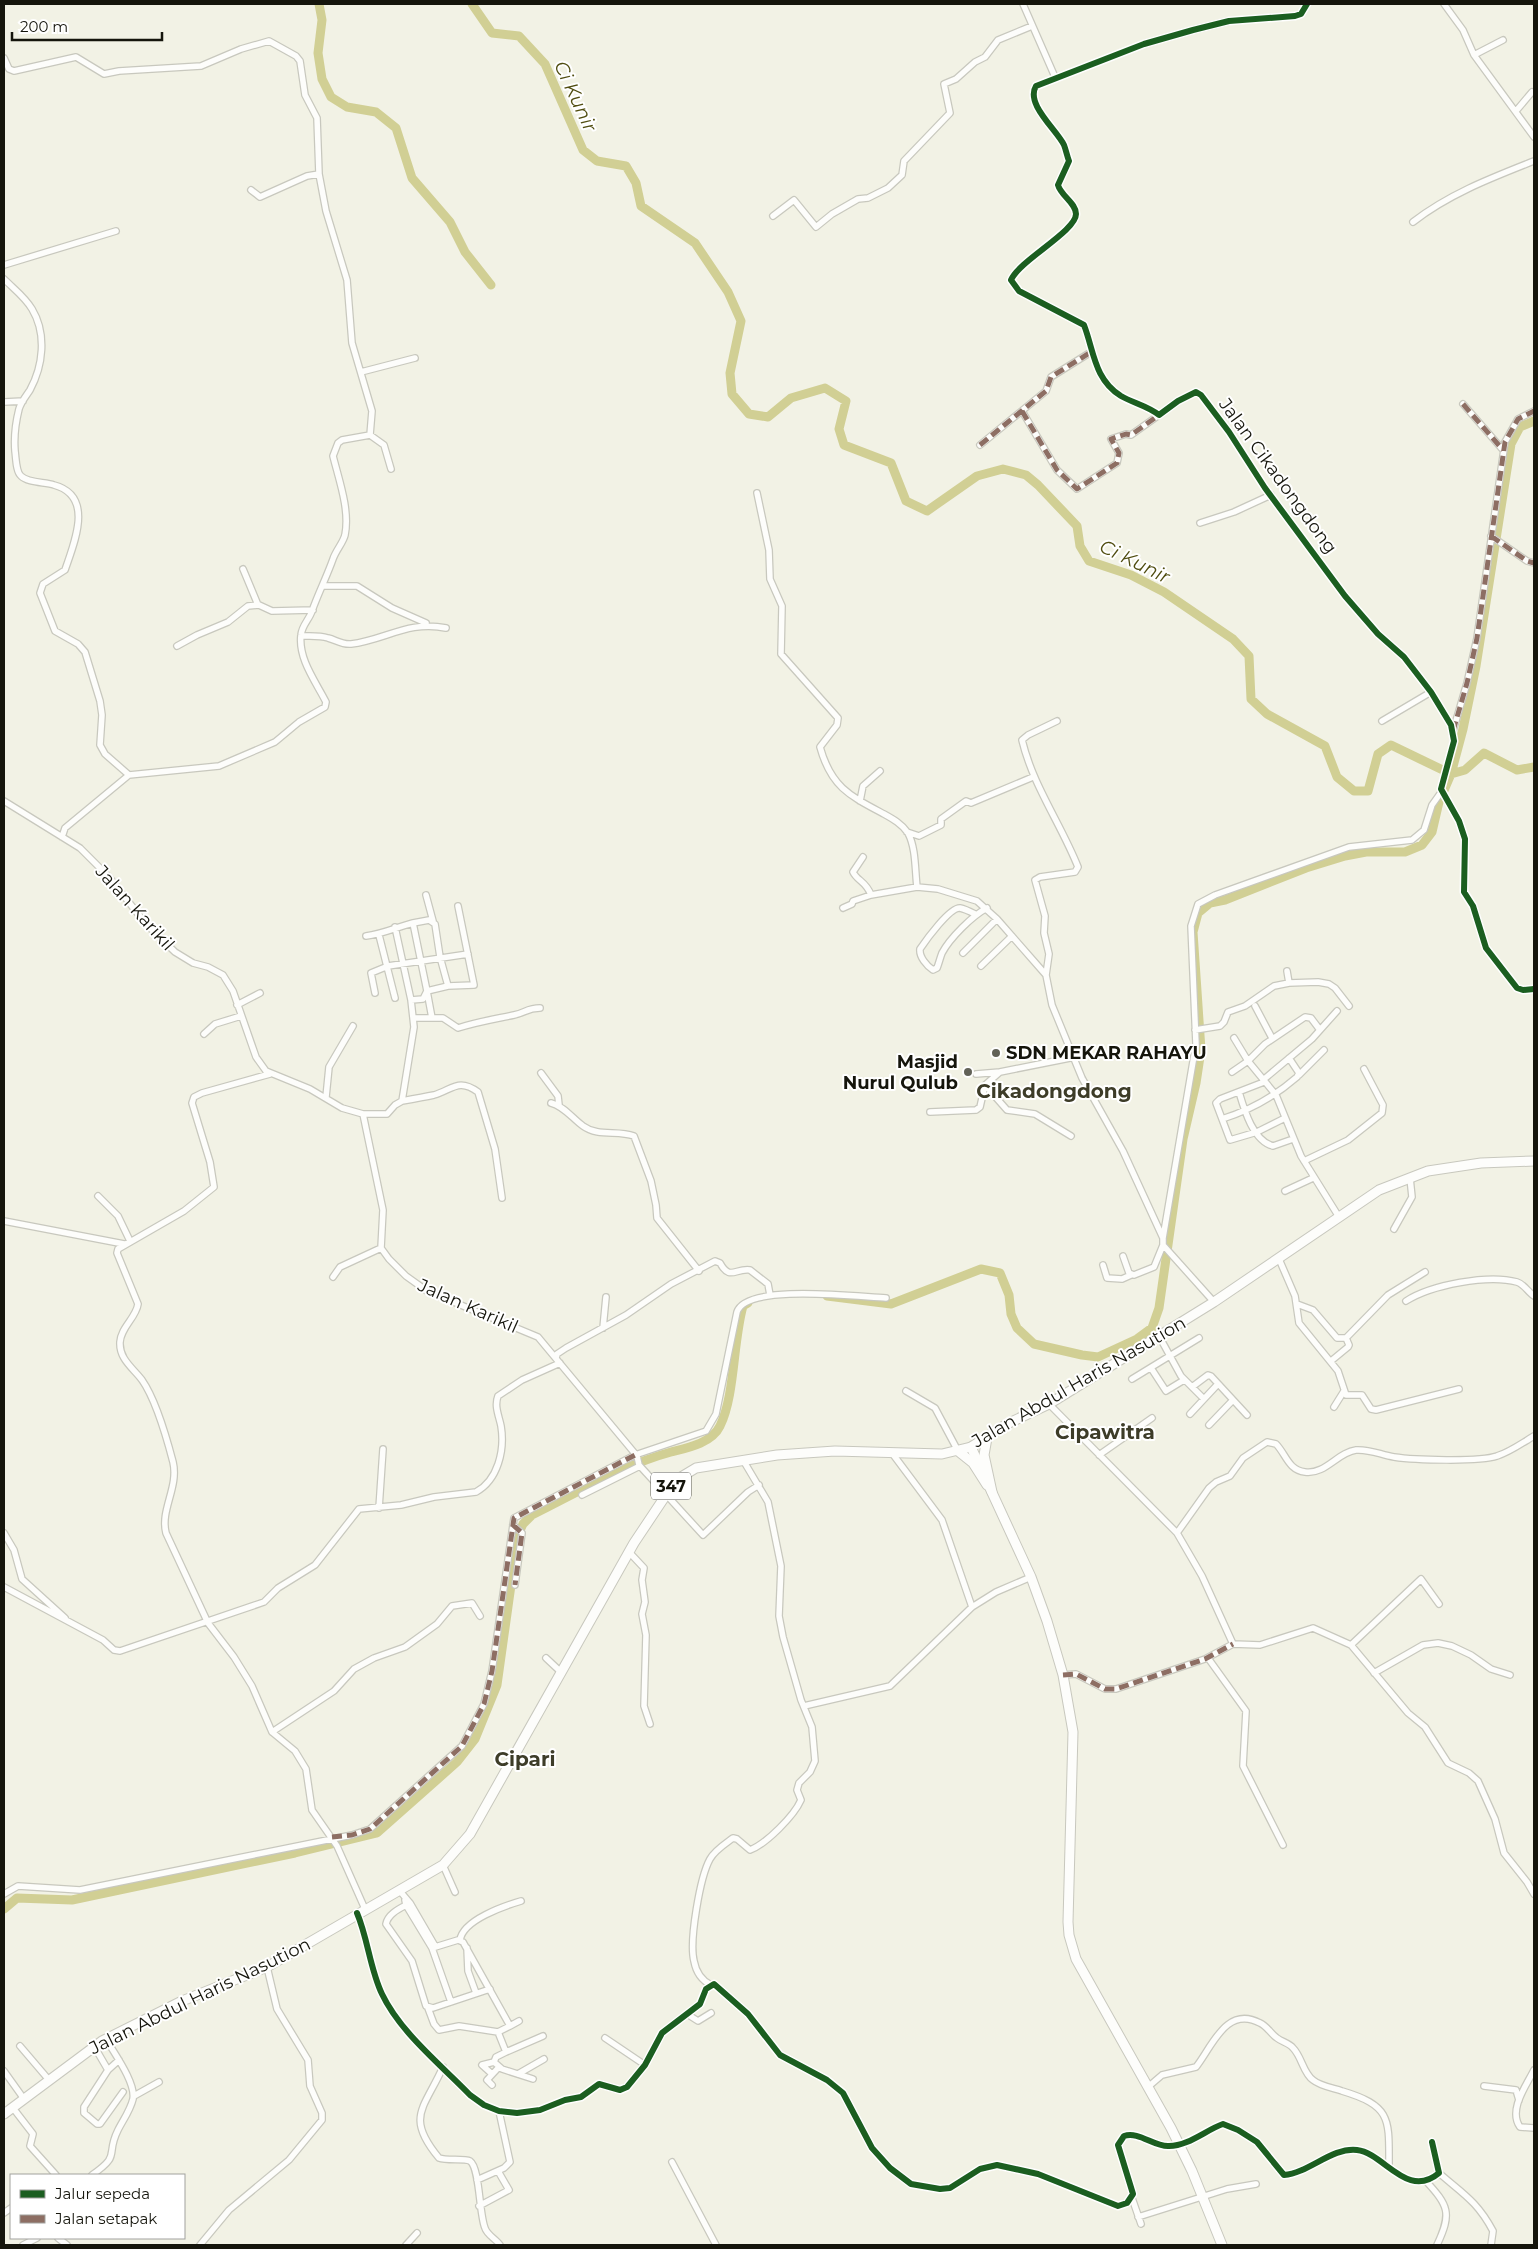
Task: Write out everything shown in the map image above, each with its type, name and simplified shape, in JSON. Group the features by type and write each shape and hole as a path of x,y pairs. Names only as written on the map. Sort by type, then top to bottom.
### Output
{"main road":[{"name":"Jalan Abdul Haris Nasution","path":"4,2114 106,2039 182,2001 266,1967 443,1865 470,1834 629,1552 676,1480 696,1468 743,1460 835,1451 891,1451 942,1454 971,1447 1007,1424 1049,1404 1214,1302 1379,1190 1428,1171 1481,1164 1534,1161"},
{"path":"987,1438 984,1455 992,1492"},
{"path":"971,1447 1031,1577 1048,1621 1063,1674 1073,1732 1068,1935 1076,1959 1179,2145 1204,2197 1222,2245"},
{"path":"958,1451 974,1463 992,1492"}],"street":[{"path":"1023,4 1055,77"},
{"path":"1022,411 1055,467 1077,489 1117,463 1119,453 1111,439 1126,434 1131,435 1159,415 1121,396 1110,388 1098,371 1084,325 1019,291 1011,280 1020,267 1060,235 1075,220 1076,216 1074,207 1062,194 1058,185 1069,161 1064,145 1041,114 1033,93 1034,88 1040,82 1144,44 1229,21 1295,16 1301,14 1307,4"},
{"path":"1447,5 1463,30 1474,55 1534,137"},
{"path":"773,216 795,200 816,227 832,214 858,199 870,198 888,188 902,175 905,160 950,113 944,84 956,79 975,62 985,58 998,40 1032,26"},
{"path":"1474,55 1503,40"},
{"path":"4,58 9,69 14,71 76,57 104,74 118,71 201,66 241,49 272,41 296,56 300,61 305,95 318,122 319,174 326,211 347,280 352,343 372,411 370,435"},
{"path":"1516,111 1532,92"},
{"path":"1413,222 1438,204 1458,193 1534,161"},
{"path":"251,190 260,197 307,176 319,174"},
{"path":"4,265 116,231"},
{"path":"4,279 33,310 40,338 41,363 19,409 15,448 20,474 26,479 54,485 65,490 77,505 80,517 64,570 43,584 40,594 42,602 55,631 78,644 85,652 102,715 100,745 105,754 129,775"},
{"path":"980,445 1048,389 1051,377 1092,352"},
{"path":"361,372 415,358"},
{"name":"Jalan Cikadongdong","path":"1159,415 1178,401 1198,393 1229,432 1271,496 1345,596 1378,634 1404,657 1431,692 1453,731"},
{"path":"4,402 23,401"},
{"path":"1463,404 1503,450"},
{"path":"1163,1238 1199,1030 1191,926 1198,904 1215,895 1349,847 1412,840 1424,830 1432,804 1442,792 1454,742 1453,731 1468,679 1477,638 1503,450 1507,436 1514,423 1523,415 1534,411"},
{"path":"62,837 65,828 129,775 219,766 275,742 299,722 325,707 326,702 306,662 301,636 304,623 313,610 312,605 323,586 334,555 345,537 346,527 342,492 333,456 334,450 342,440 370,435 384,445 391,469"},
{"path":"757,493 769,550 770,579 782,606 781,654 838,718 837,725 821,743 821,749 830,772 842,789 893,819 907,832 919,836 941,825 941,820 966,801 972,802 1034,777"},
{"path":"1200,522 1234,512 1271,496"},
{"path":"1492,536 1527,561 1534,563"},
{"path":"243,569 258,605"},
{"path":"323,586 357,586 392,608 433,626"},
{"path":"177,646 197,634 228,622 248,606 258,605 272,611 313,610"},
{"path":"301,636 317,635 346,644 377,639 409,626 446,628"},
{"path":"1382,721 1431,692"},
{"path":"1057,722 1022,739 1026,759 1078,869 1075,872 1040,877 1035,880 1045,916 1044,934 1048,954 1046,975 1052,1005 1075,1057 1082,1078 1130,1166 1163,1238 1165,1247 1214,1302"},
{"path":"860,801 863,786 880,771"},
{"path":"1442,792 1459,820 1465,839 1464,892 1473,906 1480,935 1486,948 1517,988 1523,990 1534,989"},
{"name":"Jalan Karikil","path":"4,801 80,848 103,871 146,924 174,952 193,963 208,967 223,975 239,1005 241,1016 256,1057 270,1074"},
{"path":"907,832 912,846 917,887"},
{"path":"863,857 853,872 855,876 866,884 871,895"},
{"path":"844,908 852,904 853,901 871,895 917,887 938,888 962,895 987,908 1046,975"},
{"path":"426,895 448,986"},
{"path":"427,991 448,986 474,986 458,906"},
{"path":"975,914 960,908 954,909 920,949 921,956 933,970 937,968 943,952 975,914 987,908"},
{"path":"963,954 997,919"},
{"path":"366,936 379,935 395,927 433,921"},
{"path":"414,923 432,1018"},
{"path":"395,927 414,1018 402,1101"},
{"path":"379,935 395,998"},
{"path":"980,966 1012,936"},
{"path":"375,992 371,973 388,966 468,954"},
{"path":"1287,971 1289,983"},
{"path":"1199,1030 1220,1026 1229,1011 1245,1006 1274,986 1289,983 1318,982 1329,984 1337,990 1349,1006"},
{"path":"410,1000 423,999 427,991"},
{"path":"239,1005 260,993"},
{"path":"1255,1006 1272,1038"},
{"path":"414,1018 443,1018 458,1028 476,1022 516,1015 527,1008 540,1008"},
{"path":"1285,1118 1257,1132 1231,1141 1216,1103 1264,1081 1320,1030 1337,1011"},
{"path":"204,1034 215,1024 241,1016"},
{"path":"1232,1072 1248,1061 1272,1038 1307,1016 1320,1030"},
{"path":"326,1097 329,1067 353,1026"},
{"path":"1234,1038 1248,1061 1276,1095 1293,1139 1304,1161 1339,1217"},
{"path":"1222,1119 1245,1112 1276,1095 1324,1050"},
{"path":"976,1074 1000,1072 1075,1057"},
{"path":"1289,1058 1299,1074"},
{"path":"1304,1161 1348,1140 1382,1113 1383,1105 1364,1069"},
{"path":"930,1112 978,1109 985,1085 1000,1072"},
{"path":"541,1073 558,1096 559,1105"},
{"path":"502,1198 495,1149 478,1092 467,1085 455,1086 433,1095 402,1101 395,1104 387,1114 363,1114 342,1108 326,1097 270,1074 194,1097 192,1103 210,1162 214,1187 184,1211 127,1242 117,1253 138,1304 137,1311 122,1332 120,1342 122,1352 127,1364 142,1381 150,1395 173,1463 172,1491 164,1526 208,1622 252,1686 272,1732 295,1751 306,1769 312,1810 337,1846 361,1911 382,1995 399,2022 443,2068 484,2105 499,2111 517,2113 540,2110 565,2100 581,2097 599,2084 622,2089 631,2083 644,2065 662,2033 700,2004 706,1989 711,1985"},
{"path":"985,1085 1007,1110 1035,1114 1071,1136"},
{"path":"1238,1092 1245,1112 1257,1132 1270,1146 1293,1139"},
{"path":"551,1103 559,1105 584,1127 596,1132 621,1133 634,1136 651,1184 657,1218 699,1271"},
{"path":"333,1277 340,1267 381,1248 383,1210 363,1114"},
{"path":"1285,1191 1314,1178"},
{"path":"1394,1229 1412,1197 1410,1178"},
{"path":"98,1196 118,1216 127,1242"},
{"path":"4,1222 127,1242"},
{"path":"1103,1265 1107,1278 1122,1279 1130,1275 1134,1276 1154,1267 1165,1247"},
{"name":"Jalan Karikil","path":"381,1248 389,1259 421,1288 532,1333 558,1361 636,1455"},
{"path":"1123,1256 1130,1275"},
{"path":"1279,1259 1297,1304 1299,1323 1338,1371 1346,1394 1362,1395 1371,1409 1376,1410 1459,1389"},
{"path":"4,1587 103,1640 114,1650 120,1651 208,1622 268,1599 278,1588 315,1565 357,1510 379,1508 442,1496 473,1493 480,1489 494,1474 498,1464 501,1428 496,1404 498,1396 522,1380 558,1361 557,1354 566,1348 626,1315 671,1284 717,1261 729,1273 750,1270 768,1284 770,1295"},
{"path":"1297,1304 1314,1310 1337,1338 1346,1338 1388,1296 1425,1272"},
{"path":"1406,1301 1420,1292 1436,1287 1502,1278 1519,1282 1534,1296"},
{"path":"4,1894 18,1886 80,1890 333,1839 370,1829 465,1743 489,1689 514,1518 636,1455 699,1434 708,1428 716,1414 738,1307 745,1301 770,1295 886,1298"},
{"path":"603,1328 606,1297"},
{"path":"1159,1336 1184,1380 1204,1399"},
{"path":"1132,1379 1198,1338"},
{"path":"1330,1361 1350,1345 1346,1338"},
{"path":"1151,1368 1166,1392 1184,1380"},
{"path":"1192,1387 1208,1375 1247,1416"},
{"path":"1190,1414 1218,1384"},
{"path":"906,1391 935,1408 958,1451"},
{"path":"1334,1407 1344,1391"},
{"path":"1209,1425 1233,1400"},
{"path":"1049,1404 1177,1533 1202,1576 1233,1644"},
{"path":"1100,1455 1152,1418"},
{"path":"1177,1533 1209,1488 1216,1482 1230,1476 1243,1458 1267,1442 1276,1444 1288,1464 1307,1473 1327,1467 1350,1452 1359,1450 1393,1457 1485,1460 1500,1455 1534,1436"},
{"path":"379,1508 383,1449"},
{"path":"891,1451 942,1520 972,1607"},
{"path":"636,1455 640,1466 704,1535 748,1492 759,1485"},
{"path":"743,1460 768,1502 781,1566 780,1616 783,1637 812,1727 815,1761 814,1766 798,1785 800,1803 788,1819 755,1848 749,1850 737,1839 732,1838 710,1860 698,1899 692,1950 694,1962 701,1977 711,1985 720,1988 748,2014 780,2055 827,2080 843,2093 872,2148 890,2168 911,2184 940,2189 950,2188 980,2170 997,2165 1038,2174 1113,2206 1122,2205 1132,2198"},
{"path":"582,1495 640,1466"},
{"path":"513,1525 520,1531 515,1585"},
{"path":"4,1533 14,1550 22,1580 72,1625"},
{"path":"629,1552 644,1568 642,1580 644,1602 642,1614 646,1635 644,1706 650,1724"},
{"path":"804,1706 890,1686 972,1607 996,1592 1031,1577"},
{"path":"1351,1645 1421,1579 1439,1604"},
{"path":"272,1732 334,1691 354,1669 374,1658 405,1647 437,1624 452,1606 471,1603 480,1616"},
{"path":"1063,1674 1076,1674 1112,1690 1170,1673 1208,1658 1233,1644 1260,1645 1313,1628 1351,1645 1408,1713 1425,1727 1448,1764 1469,1773 1478,1781 1495,1819 1504,1853 1534,1894"},
{"path":"1374,1673 1423,1645 1438,1643 1452,1646 1471,1655 1491,1669 1510,1675"},
{"path":"546,1658 562,1673"},
{"path":"1208,1658 1246,1711 1243,1766 1283,1845"},
{"path":"443,1865 455,1892"},
{"path":"398,1890 433,1947 452,2002"},
{"path":"433,1947 460,1940 464,1933 486,1914 521,1901"},
{"path":"407,1903 390,1915 386,1924 412,1962 434,2024 439,2030 459,2026 498,2032 519,2021"},
{"path":"460,1940 467,1948 510,2026"},
{"path":"467,1948 468,1971 476,1992"},
{"path":"200,2245 229,2210 289,2160 322,2120 322,2113 310,2086 307,2058 278,2009 266,1967"},
{"path":"428,2008 490,1989"},
{"path":"686,2014 698,2021 711,2014"},
{"path":"1148,2087 1162,2075 1196,2067 1216,2035 1230,2023 1237,2020 1256,2021 1266,2027 1279,2040 1293,2048 1309,2076 1315,2082 1359,2096 1377,2106 1389,2126 1389,2167"},
{"path":"498,2032 506,2052"},
{"path":"492,2085 487,2081 497,2064 496,2057 543,2036"},
{"path":"605,2038 644,2065"},
{"path":"93,2174 111,2160 118,2131 130,2110 134,2096 128,2076 106,2039"},
{"path":"20,2046 49,2080"},
{"path":"94,2046 108,2070"},
{"path":"518,2074 544,2059"},
{"path":"119,2060 108,2070 84,2107 84,2113 97,2124 100,2124 123,2092"},
{"path":"492,2074 482,2065 497,2064 532,2079"},
{"path":"443,2068 422,2110 419,2122 420,2128 439,2158 467,2160 472,2163 477,2180 479,2206 485,2229 500,2245"},
{"path":"1534,2070 1517,2106 1517,2122 1520,2127 1526,2129 1534,2128"},
{"path":"4,2072 24,2099"},
{"path":"134,2096 159,2082"},
{"path":"1484,2086 1516,2090 1519,2100"},
{"path":"13,2108 33,2134 30,2146 55,2174"},
{"path":"477,2180 498,2171 510,2162 499,2111"},
{"path":"1141,2224 1118,2145 1121,2140 1129,2135 1166,2146 1179,2145 1218,2126 1228,2124 1257,2142 1284,2175 1340,2152 1352,2150 1361,2151 1389,2167 1398,2176 1425,2180 1439,2173"},
{"path":"1432,2142 1439,2173 1462,2190 1478,2207 1493,2231 1491,2245"},
{"path":"672,2162 716,2245"},
{"path":"479,2206 509,2190 498,2171"},
{"path":"1425,2180 1438,2196 1447,2216 1447,2223 1437,2245"},
{"path":"1138,2217 1233,2187 1256,2184"},
{"path":"406,2245 417,2233"},
{"path":"23,2245 35,2239"},
{"path":"60,2242 67,2245"}],"waterway":[{"path":"319,4 322,20 318,53 322,79 331,97 347,107 376,112 396,128 412,178 450,222 465,252 491,285"},
{"name":"Ci Kunir","path":"472,4 492,33 519,36 545,64 583,150 597,161 626,166 636,183 641,206 695,243 728,292 741,321 730,373 732,394 749,414 768,417 791,398 825,388 846,401 839,429 844,445 891,463 906,501 927,511 977,476 1003,469 1026,475 1077,526 1080,546 1089,561 1131,575 1164,592 1233,639 1249,656 1251,699 1267,714 1325,746 1337,777 1354,791 1368,791 1378,754 1391,745 1451,774 1465,770 1484,753 1517,770 1534,767"},
{"path":"827,1296 891,1304 981,1269 1000,1273 1009,1295 1011,1314 1017,1328 1034,1344 1098,1357 1137,1339 1152,1328 1159,1308 1183,1139 1196,1083 1201,1050 1193,932 1198,913 1210,903 1225,900 1306,868 1345,856 1366,852 1405,852 1422,845 1432,832 1439,802 1451,774 1463,729 1476,666 1511,444 1520,427 1534,421"},
{"path":"4,1909 17,1898 72,1900 295,1853 377,1833 457,1762 475,1739 497,1685 518,1535 523,1524 532,1515 600,1480 635,1464 699,1444 711,1437 720,1426 729,1400 737,1335 743,1306 748,1303"}],"marked path":[{"path":"980,445 1046,391 1051,377 1091,352"},
{"path":"1463,404 1503,450"},
{"path":"1022,411 1057,470 1077,489 1117,463 1119,453 1111,439 1126,434 1131,435 1159,415"},
{"path":"1453,731 1467,683 1477,638 1505,442 1518,419 1534,411"},
{"path":"1491,536 1527,561 1534,563"},
{"path":"332,1837 352,1835 370,1829 462,1746 484,1704 492,1671 514,1518 635,1455"},
{"path":"513,1525 522,1533 515,1585"},
{"path":"1063,1675 1076,1674 1105,1689 1116,1689 1205,1659 1233,1644"}],"cycle path":[{"path":"1307,4 1301,14 1295,16 1229,21 1144,44 1036,86 1034,93 1038,109 1064,145 1069,161 1058,185 1062,193 1074,206 1076,214 1074,221 1067,229 1016,272 1011,280 1019,291 1084,325 1100,373 1112,389 1121,396 1159,415 1178,401 1196,392 1201,395 1229,432 1265,488 1345,596 1378,634 1404,657 1431,692 1451,725 1454,741 1441,789 1459,821 1465,839 1464,892 1473,906 1486,948 1517,988 1523,990 1534,989"},
{"path":"357,1913 378,1984 399,2022 422,2048 470,2095 484,2105 499,2111 517,2113 540,2110 565,2100 581,2097 599,2084 620,2090 627,2087 645,2065 662,2033 700,2004 706,1989 714,1984 748,2014 780,2055 827,2080 843,2093 872,2148 890,2168 911,2184 940,2189 950,2188 980,2169 997,2165 1038,2174 1118,2206 1127,2203 1133,2194 1118,2145 1124,2136 1141,2137 1163,2146 1169,2146 1190,2141 1223,2124 1238,2130 1257,2142 1284,2175 1302,2170 1339,2152 1357,2150 1367,2153 1396,2173 1416,2181 1427,2180 1439,2173 1432,2142"}],"place":[{"name":"SDN MEKAR RAHAYU","path":"996,1053"},
{"name":"Masjid Nurul Qulub","path":"968,1072"}],"district":[{"name":"Cikadongdong","path":"1054,1091"},
{"name":"Cipawitra","path":"1105,1432"},
{"name":"Cipari","path":"525,1759"}]}
